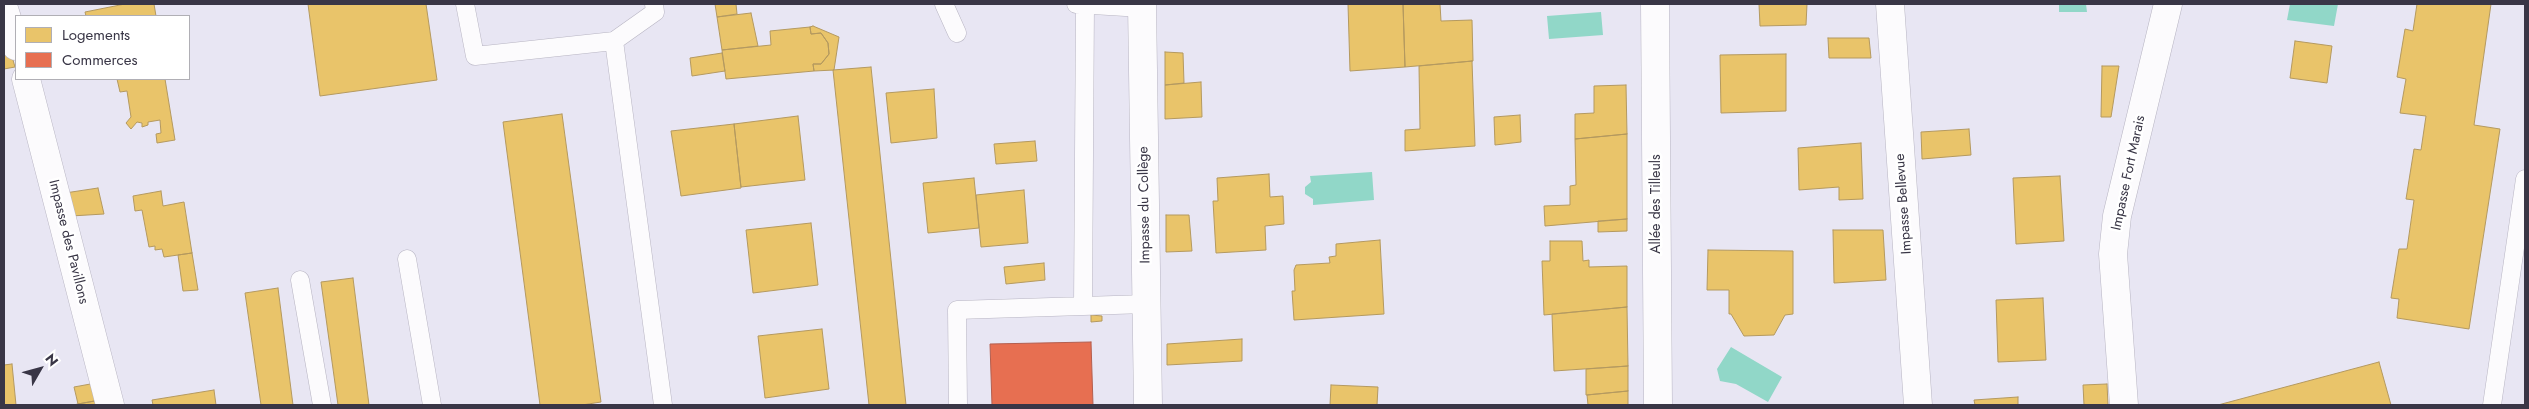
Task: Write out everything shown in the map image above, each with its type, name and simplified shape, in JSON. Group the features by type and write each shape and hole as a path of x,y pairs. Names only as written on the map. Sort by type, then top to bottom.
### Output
{"street":[{"name":"Allée des Tilleuls","path":"1655,4 1658,405"},
{"name":"Impasse Bellevue","path":"1890,4 1918,405"},
{"name":"Impasse Fort Marais","path":"2124,405 2113,254 2117,216 2168,4"},
{"name":"Impasse du Collège","path":"1142,6 1148,405"},
{"path":"4,9 15,43"},
{"name":"Impasse des Pavillons","path":"26,80 110,405"}],"lane":[{"path":"465,4 476,56 614,41 655,12 654,4"},
{"path":"944,4 957,34"},
{"path":"1083,306 1080,4 1142,6"},
{"path":"614,41 663,405"},
{"path":"2492,405 2525,179"},
{"path":"407,259 432,405"},
{"path":"300,280 322,405"},
{"path":"958,405 957,310 1146,304"}],"shaded area":[{"path":"2059,4 2086,4 2087,12 2059,12"},
{"path":"2290,4 2338,4 2334,26 2287,20"},
{"path":"1601,12 1603,35 1549,39 1547,16"},
{"path":"1372,172 1374,200 1313,205 1313,199 1305,194 1305,187 1311,182 1310,176"},
{"path":"1731,347 1782,377 1768,402 1736,384 1720,381 1717,369"}],"building: Logements":[{"path":"125,4 154,4 156,15 86,15 85,12"},
{"path":"308,4 426,4 437,80 320,96"},
{"path":"715,4 736,4 737,14 717,17"},
{"path":"1348,4 1403,4 1405,67 1350,71"},
{"path":"1403,4 1440,4 1441,21 1472,20 1473,61 1405,67"},
{"path":"1759,4 1807,4 1806,25 1760,26"},
{"path":"2417,4 2491,4 2474,125 2500,129 2469,329 2397,318 2399,299 2391,298 2399,249 2407,249 2414,200 2406,199 2414,149 2421,150 2426,116 2400,113 2406,79 2397,77 2405,29 2413,31"},
{"path":"751,13 758,46 722,50 717,17"},
{"path":"813,26 839,37 834,70 814,71 813,64 821,64 829,54 828,43 821,33 811,34 810,27"},
{"path":"810,27 811,34 821,33 828,43 829,54 821,64 813,64 814,71 726,79 722,50 771,45 770,31"},
{"path":"1828,38 1869,38 1871,58 1829,58"},
{"path":"2295,41 2332,46 2327,83 2290,78"},
{"path":"4,42 13,60 15,67 4,69"},
{"path":"1165,52 1183,53 1184,83 1165,85"},
{"path":"722,53 725,71 692,76 690,58"},
{"path":"1786,54 1786,111 1721,113 1720,55"},
{"path":"1472,61 1475,146 1405,151 1405,130 1420,129 1419,66"},
{"path":"2102,66 2119,66 2111,117 2101,117"},
{"path":"871,67 906,405 869,405 833,70"},
{"path":"117,80 165,80 175,140 157,143 156,134 161,133 160,120 148,122 148,125 142,127 142,123 137,122 131,129 126,123 131,117 127,91 120,92"},
{"path":"1201,82 1202,117 1165,119 1165,85"},
{"path":"1626,85 1627,134 1575,139 1575,114 1594,113 1594,86"},
{"path":"934,89 937,138 891,143 886,93"},
{"path":"562,114 601,402 582,405 540,405 503,122"},
{"path":"1520,115 1521,142 1495,145 1494,117"},
{"path":"798,116 805,180 741,187 734,124"},
{"path":"734,124 741,188 681,196 671,131"},
{"path":"1969,129 1971,155 1922,159 1921,132"},
{"path":"1627,134 1627,219 1545,226 1544,206 1570,205 1570,186 1576,185 1575,139"},
{"path":"1035,141 1037,161 996,164 994,144"},
{"path":"1861,143 1863,199 1839,200 1839,187 1799,190 1798,148"},
{"path":"1269,174 1270,197 1283,196 1284,224 1265,226 1266,250 1216,253 1213,201 1218,201 1217,178"},
{"path":"2060,176 2064,241 2016,244 2013,178"},
{"path":"974,178 979,228 928,233 923,183"},
{"path":"98,188 104,214 71,216 65,193"},
{"path":"1024,190 1028,243 981,247 976,195"},
{"path":"161,191 163,206 184,202 192,253 164,257 162,249 155,250 155,246 149,247 142,210 135,211 133,196"},
{"path":"1166,215 1189,215 1192,251 1166,252"},
{"path":"1627,219 1627,231 1598,232 1598,221"},
{"path":"811,223 818,285 753,293 746,230"},
{"path":"1833,230 1883,230 1886,280 1834,283"},
{"path":"1380,240 1384,314 1294,320 1292,291 1295,291 1294,270 1296,265 1330,263 1329,257 1336,256 1336,244"},
{"path":"1550,241 1582,241 1583,261 1589,260 1589,267 1627,266 1627,307 1544,315 1542,261 1550,261"},
{"path":"1708,250 1793,251 1793,314 1785,315 1774,335 1744,336 1731,314 1729,314 1729,290 1707,290"},
{"path":"192,253 198,290 183,291 178,255"},
{"path":"1044,263 1045,280 1006,284 1004,267"},
{"path":"353,278 369,405 338,405 321,282"},
{"path":"278,288 293,405 261,405 245,293"},
{"path":"2043,298 2046,360 1998,362 1996,300"},
{"path":"1627,307 1628,366 1554,371 1552,314"},
{"path":"1091,315 1102,316 1102,321 1091,322"},
{"path":"822,329 829,389 765,398 758,336"},
{"path":"1242,339 1242,361 1167,365 1167,344"},
{"path":"2379,362 2391,405 2218,405"},
{"path":"12,364 16,405 4,405 4,365"},
{"path":"1628,366 1628,391 1586,395 1586,369"},
{"path":"96,383 100,400 78,404 74,387"},
{"path":"2107,384 2108,405 2084,405 2083,385"},
{"path":"1331,385 1378,387 1377,405 1330,405"},
{"path":"214,390 216,405 153,405 152,400"},
{"path":"1628,391 1628,405 1588,405 1587,395"},
{"path":"2018,397 2018,405 1975,405 1974,400"},
{"path":"100,400 101,405 73,405 78,404"}],"building: Commerces":[{"path":"1091,342 1093,405 992,405 990,344"}]}
